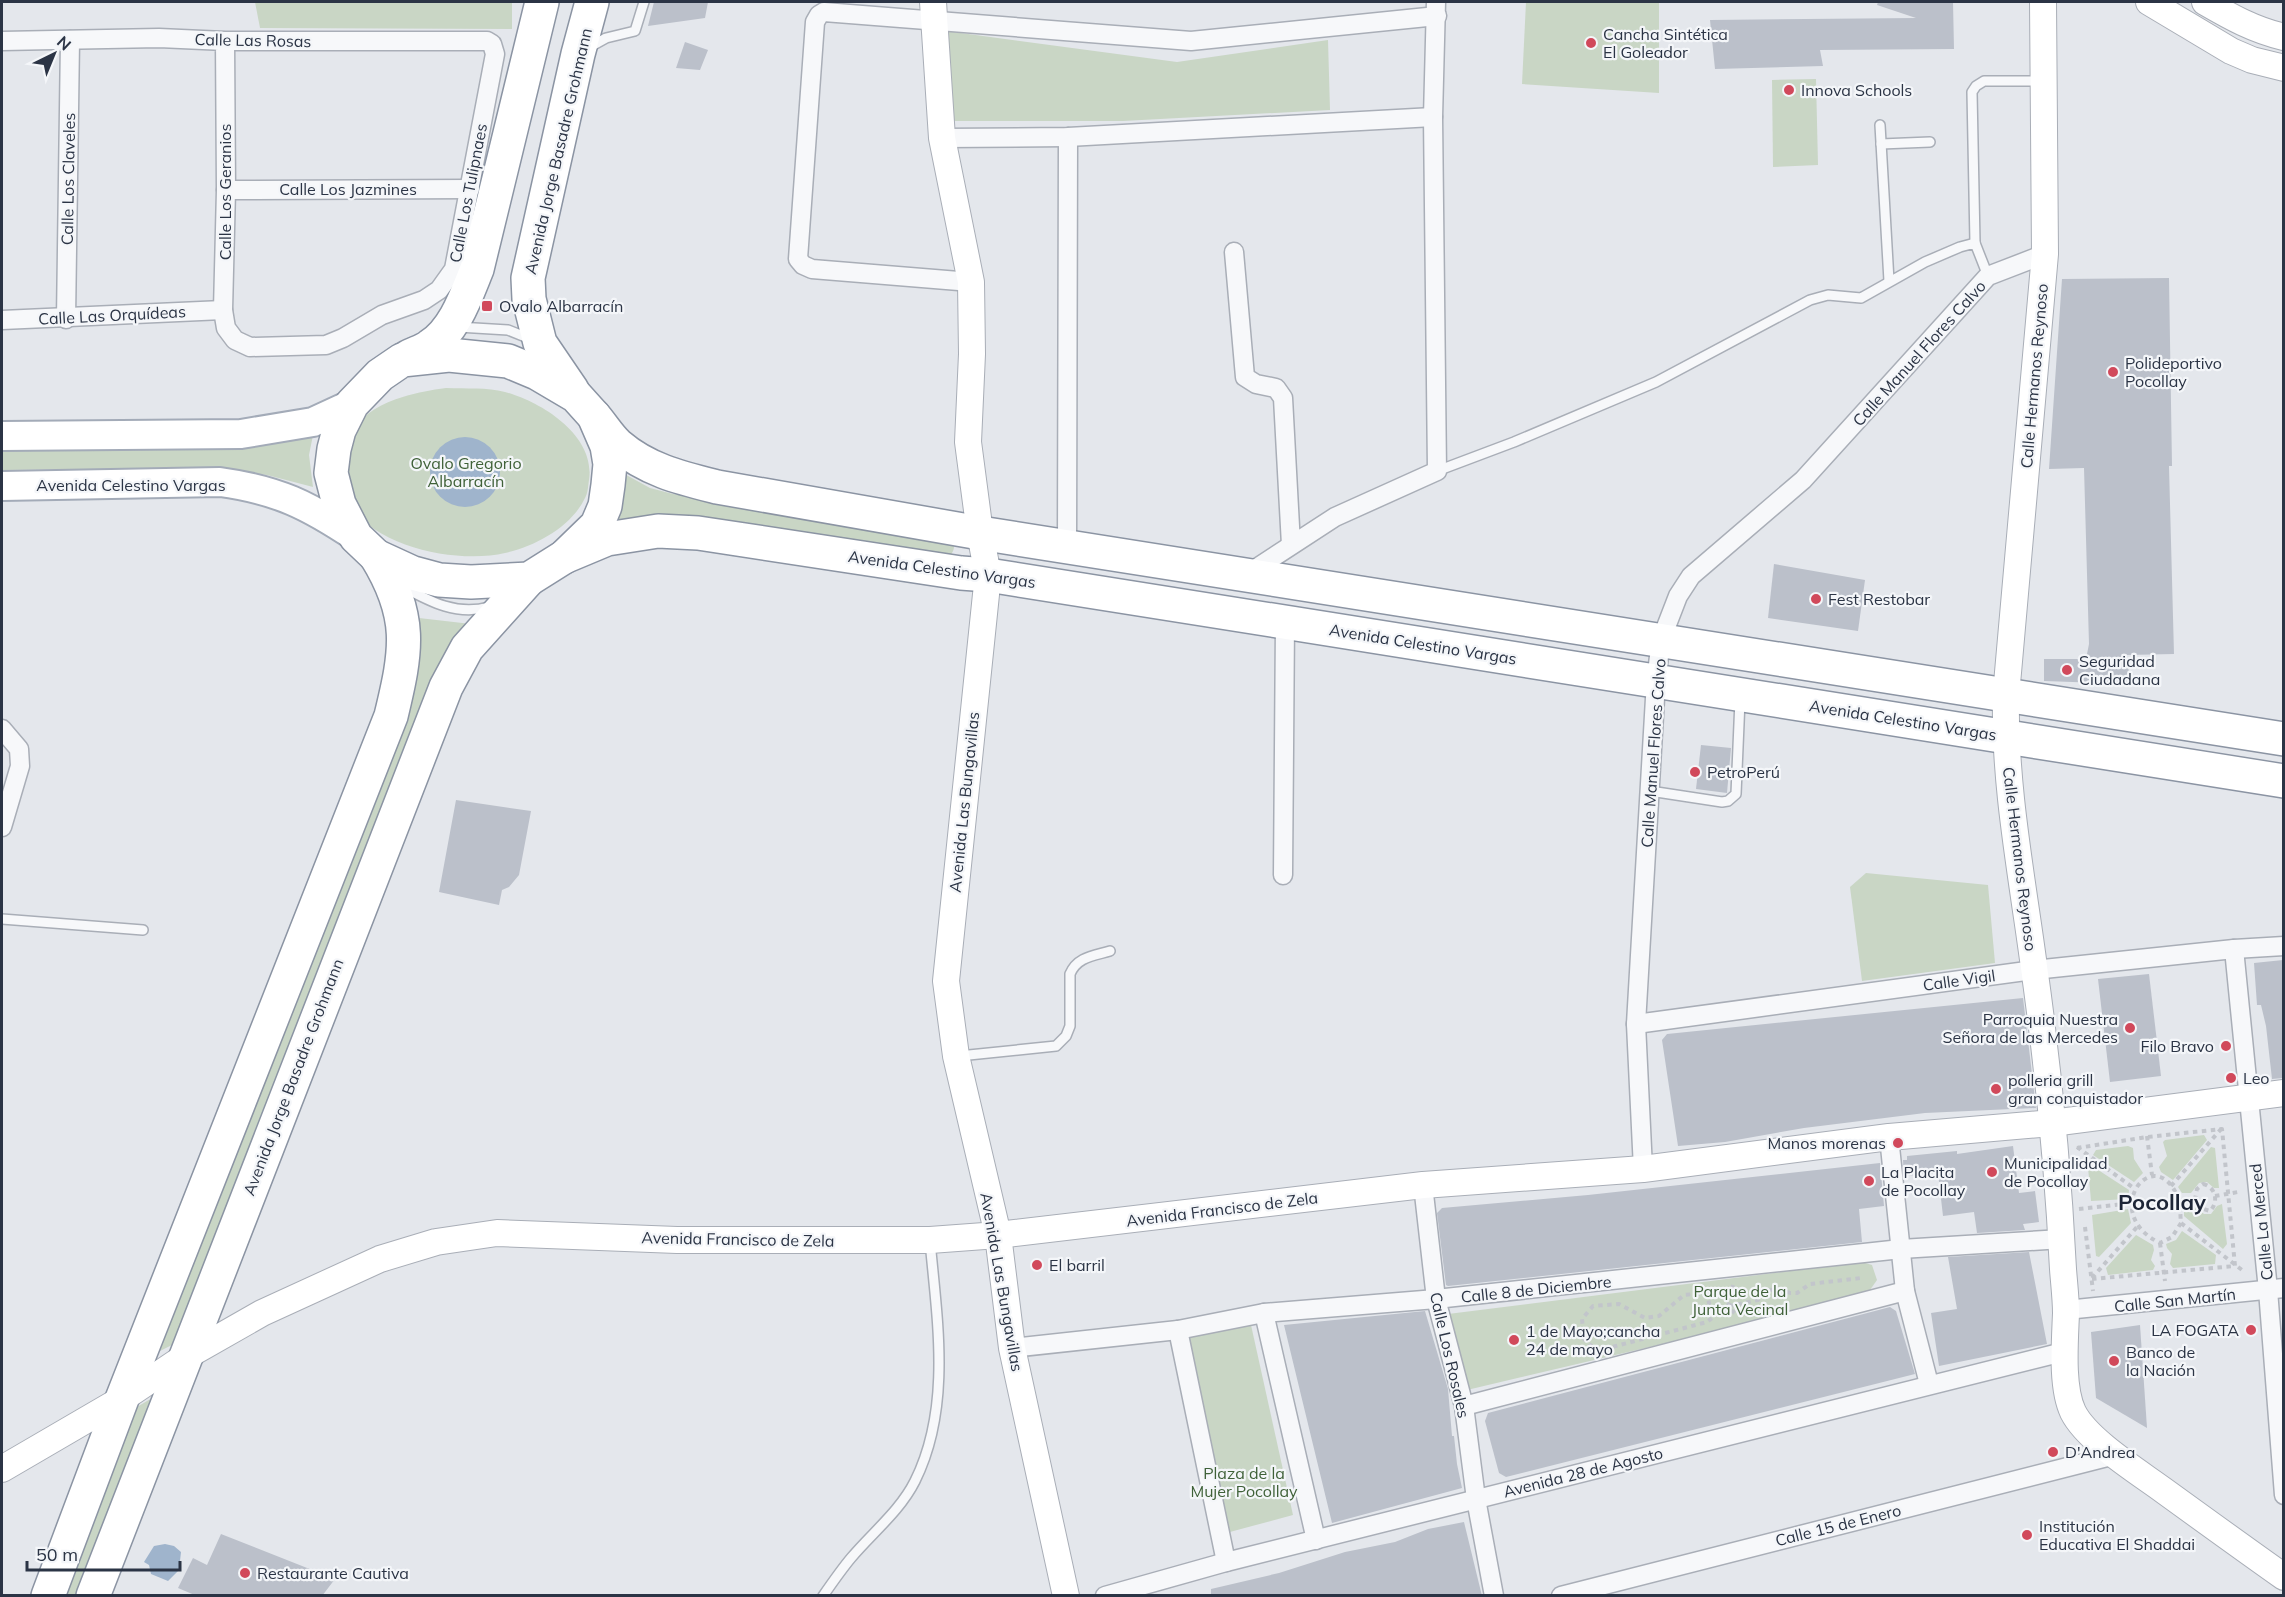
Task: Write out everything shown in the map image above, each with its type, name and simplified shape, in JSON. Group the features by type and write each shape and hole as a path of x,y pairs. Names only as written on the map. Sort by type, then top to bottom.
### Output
{"highway":[{"path":"48,1596 122,1399 391,716 400,680 404,649 403,618 374,558 339,504 331,473 339,430 352,404 380,375 402,360 430,346 448,327 462,304 477,269 491,219 530,45 542,2"},
{"name":"Avenida Jorge Basadre Grohmann","path":"585,406 540,343 529,299 528,278 578,54 592,2"},
{"path":"530,45 578,54"},
{"path":"402,360 449,355 508,361 537,373 585,406 617,444 644,464 674,476 717,487 1195,567 2283,739"},
{"path":"374,558 439,580 471,582 518,590 564,557 597,525 604,506 610,464 607,446 585,406"},
{"name":"Avenida Celestino Vargas","path":"564,557 607,540 657,531 698,533 961,573 988,574 2283,781"},
{"path":"1191,607 1195,567"},
{"name":"Avenida Jorge Basadre Grohmann","path":"93,1596 183,1358 446,687 467,648 518,590"}],"main road":[{"path":"2,436 241,434 313,422 352,404"},
{"name":"Avenida Celestino Vargas","path":"2,486 220,482 254,487 319,512 374,558"}],"street":[{"name":"Calle Hermanos Reynoso","path":"2043,2 2045,255 2006,695 2005,736 2009,784 2034,970 2060,1132 2066,1311 2063,1352 2068,1396 2073,1413 2088,1431 2115,1455 2283,1577"},
{"path":"2149,2 2231,51 2252,60 2283,68"},
{"path":"2205,2 2240,22 2283,38"},
{"path":"971,282 812,269 803,265 798,259 815,22 824,12 934,11 1191,41 1437,9 1433,117 1437,471 1335,517 1246,575"},
{"name":"Avenida Las Bungavillas","path":"934,11 942,138 971,282 972,354 968,442 988,574 946,981 956,1056 998,1235 1012,1348 1066,1596"},
{"name":"Calle Las Rosas","path":"2,41 159,38 225,42 482,40 492,44 495,54"},
{"name":"Calle Los Claveles","path":"66,319 70,40"},
{"name":"Calle Los Geranios","path":"225,42 226,190 223,310 226,328 235,340"},
{"name":"Calle Los Tulipnaes","path":"235,340 250,347 326,345 343,338 382,315 424,300 439,290 454,269 495,54"},
{"path":"942,138 1068,137 1433,117"},
{"path":"1067,546 1068,137"},
{"name":"Calle Los Jazmines","path":"226,190 470,189"},
{"path":"1234,252 1245,377 1256,384 1276,388 1283,398 1291,545"},
{"name":"Calle Manuel Flores Calvo","path":"1643,1169 1636,1024 1656,681 1661,640 1678,596 1691,576 1803,480 1988,276 2045,255"},
{"name":"Calle Las Orquídeas","path":"2,320 66,319 223,310"},
{"path":"1283,875 1285,622"},
{"path":"2,729 19,749 20,766 2,827"},
{"name":"Calle Vigil","path":"1636,1024 2034,970 2283,946"},
{"name":"Calle La Merced","path":"2234,949 2248,1098 2276,1289 2283,1495"},
{"name":"Avenida Francisco de Zela","path":"2,1469 122,1399 183,1358 262,1313 354,1270 406,1250 466,1237 498,1233 677,1240 930,1240 998,1235 1423,1185 1643,1169 1889,1137 2060,1132 2283,1093"},
{"path":"1889,1137 1905,1291 1929,1384"},
{"name":"Calle Los Rosales","path":"1423,1185 1436,1299 1464,1406 1476,1499 1494,1596"},
{"name":"Calle 8 de Diciembre","path":"1012,1348 1178,1330 1264,1313 1436,1299 1900,1250 2062,1239"},
{"name":"Calle San Martín","path":"2066,1311 2276,1289"},
{"path":"1464,1406 1905,1291"},
{"path":"1264,1313 1316,1540"},
{"path":"1178,1330 1226,1562"},
{"name":"Avenida 28 de Agosto","path":"1105,1596 1226,1562 2063,1352"},
{"name":"Calle 15 de Enero","path":"1561,1596 2115,1455"}],"lane":[{"path":"578,54 606,38 635,31 644,2"},
{"path":"1988,276 1975,243 1972,92 1984,81 2044,81"},
{"path":"1880,125 1888,281"},
{"path":"1881,144 1930,142"},
{"path":"1437,471 1514,442 1656,382 1810,300 1828,295 1861,297 1888,281 1960,247 1975,243"},
{"path":"448,327 508,330 540,343"},
{"path":"1650,791 1722,802 1733,798 1736,794 1740,694"},
{"path":"2,919 143,930"},
{"path":"956,1056 1056,1046 1066,1036 1070,1026 1070,974 1073,966 1082,959 1110,951"},
{"path":"823,1596 851,1558 903,1498 914,1482 926,1452 935,1409 939,1353 930,1240"}],"path":[{"path":"2171,1186 2229,1121"},
{"path":"2146,1127 2152,1175"},
{"path":"2076,1147 2222,1129"},
{"path":"2222,1129 2235,1266"},
{"path":"2060,1132 2076,1147 2135,1190"},
{"path":"2152,1175 2160,1177 2171,1186 2179,1201 2181,1223 2172,1237 2160,1243 2145,1236 2137,1227 2132,1203 2135,1190 2146,1177 2152,1175"},
{"path":"2203,1184 2210,1187 2216,1202 2210,1211 2200,1208 2195,1199 2197,1189 2203,1184"},
{"path":"2215,1196 2238,1192"},
{"path":"2179,1201 2195,1199"},
{"path":"2072,1210 2132,1203"},
{"path":"2181,1223 2242,1270"},
{"path":"2137,1227 2092,1279 2235,1266"},
{"path":"2160,1243 2165,1285"},
{"path":"1856,1268 1861,1278 1860,1285"},
{"path":"1711,1310 1758,1300 1770,1290 1780,1289 1797,1293 1810,1284 1861,1278"},
{"path":"1728,1307 1733,1282"},
{"path":"1704,1293 1711,1310 1712,1318 1707,1322 1597,1351 1584,1339 1582,1318 1593,1306 1619,1304 1645,1318 1659,1316 1684,1295 1704,1293"},
{"path":"1728,1307 1744,1322"}],"green space":[{"path":"255,2 512,2 512,29 260,28"},
{"name":"Cancha Sintética El Goleador","path":"1526,2 1659,2 1659,93 1522,84"},
{"path":"946,31 1177,62 1328,40 1330,110 1123,121 953,121"},
{"path":"1816,79 1818,165 1773,167 1772,80"},
{"name":"Ovalo Gregorio Albarracín","path":"446,388 491,389 505,392 535,404 564,423 584,449 589,464 586,496 571,518 551,534 529,546 484,556 435,553 386,536 366,523 351,506 343,486 343,473 351,435 359,422 385,404 416,393"},
{"path":"314,430 309,455 313,487 267,475 216,468 2,470 2,446"},
{"path":"619,471 650,488 673,494 943,533 948,536 954,547 944,561 611,526"},
{"path":"419,618 471,624 178,1342 150,1356 419,645"},
{"path":"1866,873 1988,885 1995,963 1862,981 1850,887"},
{"path":"2204,1135 2207,1140 2173,1180 2161,1172 2159,1167 2167,1156 2163,1142 2165,1140"},
{"path":"2128,1146 2133,1148 2134,1159 2143,1173 2134,1182 2093,1155 2096,1150"},
{"path":"2211,1147 2215,1148 2219,1188 2214,1188 2207,1182 2199,1183 2191,1193 2182,1193 2178,1187"},
{"path":"2092,1166 2129,1190 2128,1199 2091,1201 2088,1167"},
{"path":"2222,1204 2227,1244 2223,1249 2184,1216 2184,1207 2194,1206 2204,1214 2211,1214 2217,1206"},
{"path":"2128,1209 2131,1223 2099,1257 2096,1256 2092,1215"},
{"path":"2182,1231 2216,1255 2215,1264 2173,1268 2170,1264 2172,1254 2166,1244 2176,1240"},
{"path":"2136,1235 2153,1245 2151,1260 2155,1266 2153,1270 2108,1275 2106,1268"},
{"name":"Parque de la Junta Vecinal","path":"1862,1262 1872,1265 1877,1280 1870,1290 1860,1294 1722,1330 1467,1390 1448,1314"},
{"name":"Plaza de la Mujer Pocollay","path":"1251,1325 1293,1515 1215,1536 1171,1335"},
{"path":"159,1394 81,1595 58,1596 130,1411"}],"water":[{"path":"472,437 485,443 494,452 498,458 500,472 498,486 490,497 479,505 458,507 440,497 432,486 430,465 440,447 451,439"},
{"path":"165,1544 174,1546 181,1552 179,1570 168,1581 151,1574 149,1565 144,1562 154,1546"}],"building":[{"path":"654,2 708,2 705,18 648,26"},
{"path":"1878,2 1953,2 1954,49 1820,50 1823,66 1715,69 1710,20 1916,18 1877,5"},
{"path":"685,42 708,50 700,70 676,68"},
{"path":"2169,278 2172,466 2169,466 2174,654 2127,655 2130,684 2044,681 2044,659 2086,659 2089,644 2084,468 2049,469 2062,279"},
{"name":"Fest Restobar","path":"1774,564 1865,580 1858,631 1768,618"},
{"path":"1701,745 1731,748 1727,793 1696,789"},
{"path":"456,800 531,811 519,875 509,887 502,890 499,905 439,892"},
{"path":"2283,960 2283,1078 2272,1079 2266,1026 2261,1005 2257,1005 2254,963"},
{"name":"Parroquia Nuestra Señora de las Mercedes","path":"2149,974 2161,1076 2110,1082 2098,979"},
{"path":"2023,998 2036,1108 1925,1113 1804,1128 1725,1142 1678,1146 1662,1040 1667,1034"},
{"path":"2013,1146 2019,1193 2035,1191 2039,1222 2023,1224 2025,1230 1977,1233 1974,1212 1943,1216 1938,1173 1904,1176 1903,1160 1907,1160 1907,1156 1957,1151 1957,1154"},
{"path":"1880,1163 1884,1206 1859,1209 1862,1242 1446,1285 1437,1213 1442,1208 1588,1195"},
{"path":"2029,1252 2047,1344 1939,1366 1931,1313 1957,1309 1948,1257"},
{"path":"1890,1307 1896,1311 1915,1374 1506,1477 1499,1473 1485,1421 1488,1413"},
{"path":"1425,1311 1448,1389 1452,1436 1454,1436 1462,1488 1332,1523 1284,1325"},
{"path":"2140,1325 2147,1428 2096,1398 2091,1332"},
{"path":"1464,1522 1482,1596 1211,1596 1211,1589 1279,1573 1345,1552 1395,1542 1428,1529"},
{"path":"221,1534 335,1579 322,1596 197,1596 178,1588 193,1558 207,1565"}],"place":[{"name":"Cancha Sintética El Goleador","path":"1591,43"},
{"name":"Innova Schools","path":"1789,90"},
{"name":"Ovalo Albarracín","path":"487,306"},
{"name":"Polideportivo Pocollay","path":"2113,372"},
{"name":"Fest Restobar","path":"1816,599"},
{"name":"Seguridad Ciudadana","path":"2067,670"},
{"name":"PetroPerú","path":"1695,772"},
{"name":"Parroquia Nuestra Señora de las Mercedes","path":"2130,1028"},
{"name":"Filo Bravo","path":"2226,1046"},
{"name":"Leo","path":"2231,1078"},
{"name":"polleria grill gran conquistador","path":"1996,1089"},
{"name":"Manos morenas","path":"1898,1143"},
{"name":"Municipalidad de Pocollay","path":"1992,1172"},
{"name":"La Placita de Pocollay","path":"1869,1181"},
{"name":"El barril","path":"1037,1265"},
{"name":"LA FOGATA","path":"2251,1330"},
{"name":"1 de Mayo;cancha 24 de mayo","path":"1514,1340"},
{"name":"Banco de la Nación","path":"2114,1361"},
{"name":"D'Andrea","path":"2053,1452"},
{"name":"Institución Educativa El Shaddai","path":"2027,1535"},
{"name":"Restaurante Cautiva","path":"245,1573"}],"district":[{"name":"Pocollay","path":"2162,1202"}]}
